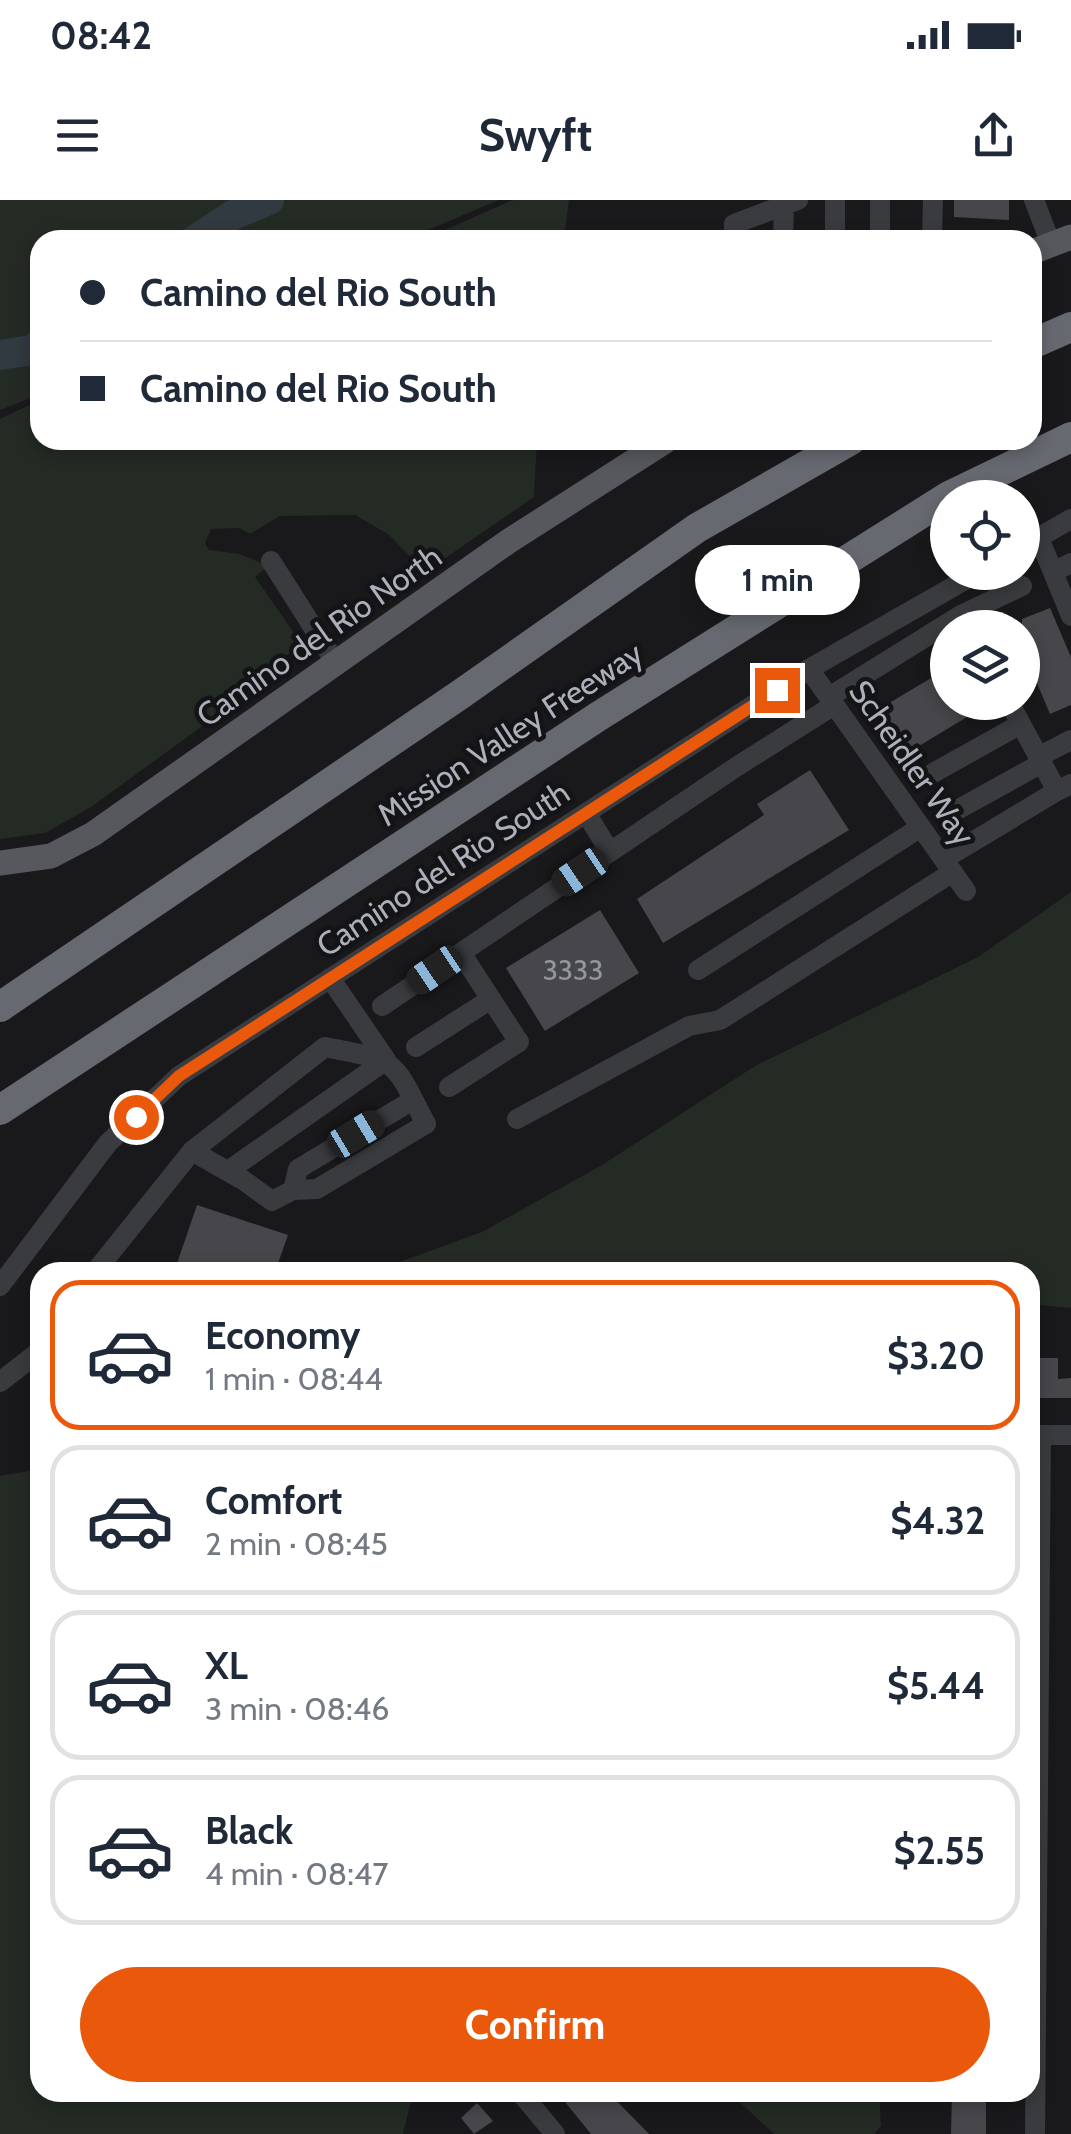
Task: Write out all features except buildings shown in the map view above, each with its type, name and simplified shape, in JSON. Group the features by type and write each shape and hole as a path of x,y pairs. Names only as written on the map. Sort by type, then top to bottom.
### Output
{"highway":[{"path":"1042,340 1071,327"},
{"name":"Mission Valley Freeway","path":"0,1110 599,716 949,496 1071,438"},
{"name":"Mission Valley Freeway","path":"0,1008 697,528 834,450"}],"main road":[{"name":"Camino del Rio North","path":"0,864 32,861 69,849 509,541 651,450"}],"street":[{"path":"835,200 835,230"},
{"path":"880,200 880,230"},
{"path":"932,230 933,200"},
{"path":"1034,200 1052,245"},
{"path":"734,230 734,224 791,203"},
{"path":"785,230 791,203"},
{"path":"1040,537 1071,519"},
{"path":"1040,550 1062,568 1071,616"},
{"path":"271,562 337,665"},
{"path":"948,590 959,610"},
{"name":"Camino del Rio South","path":"0,1286 108,1144 179,1076 809,669 948,590"},
{"path":"983,610 1015,590"},
{"path":"382,1006 832,701 930,642"},
{"name":"Scheidler Way","path":"809,669 966,891"},
{"path":"517,1119 689,1026 720,1020 1064,788 1040,760 1019,720"},
{"path":"933,774 1021,724"},
{"path":"957,810 1071,740"},
{"path":"586,813 610,852"},
{"path":"698,970 921,827"},
{"path":"449,1088 519,1042 461,952"},
{"path":"192,1152 272,1201 293,1190 298,1169 413,1100 398,1070 386,1060 330,978"},
{"path":"416,1047 491,999"},
{"path":"103,1262 192,1152 325,1047 386,1060"},
{"path":"228,1172 386,1060"},
{"path":"0,1382 30,1360"},
{"path":"1040,1435 1071,1435"},
{"path":"528,2102 555,2134"},
{"path":"1034,2102 1034,2134"}],"shaded area":[{"path":"0,200 499,200 428,230 30,230 30,398 0,410"},
{"path":"513,200 569,200 565,230 445,230"},
{"path":"30,405 30,450 536,450 534,497 425,572 388,534 355,515 280,516 250,534 239,528 211,529 205,543 209,550 240,554 268,566 255,577 303,646 255,673 212,719 91,807 45,833 0,839 0,419"},
{"path":"1071,892 1071,1308 1040,1305 1040,1262 400,1262 482,1232 602,1165 755,1066 978,957"},
{"path":"30,1471 30,2102 411,2102 403,2134 0,2134 0,1476"},
{"path":"740,2102 880,2102 881,2126 874,2134 774,2134"}],"waterway":[{"path":"210,230 269,200"},
{"path":"0,355 30,350"}],"route":[{"path":"136,1117 179,1076 777,690"}]}
